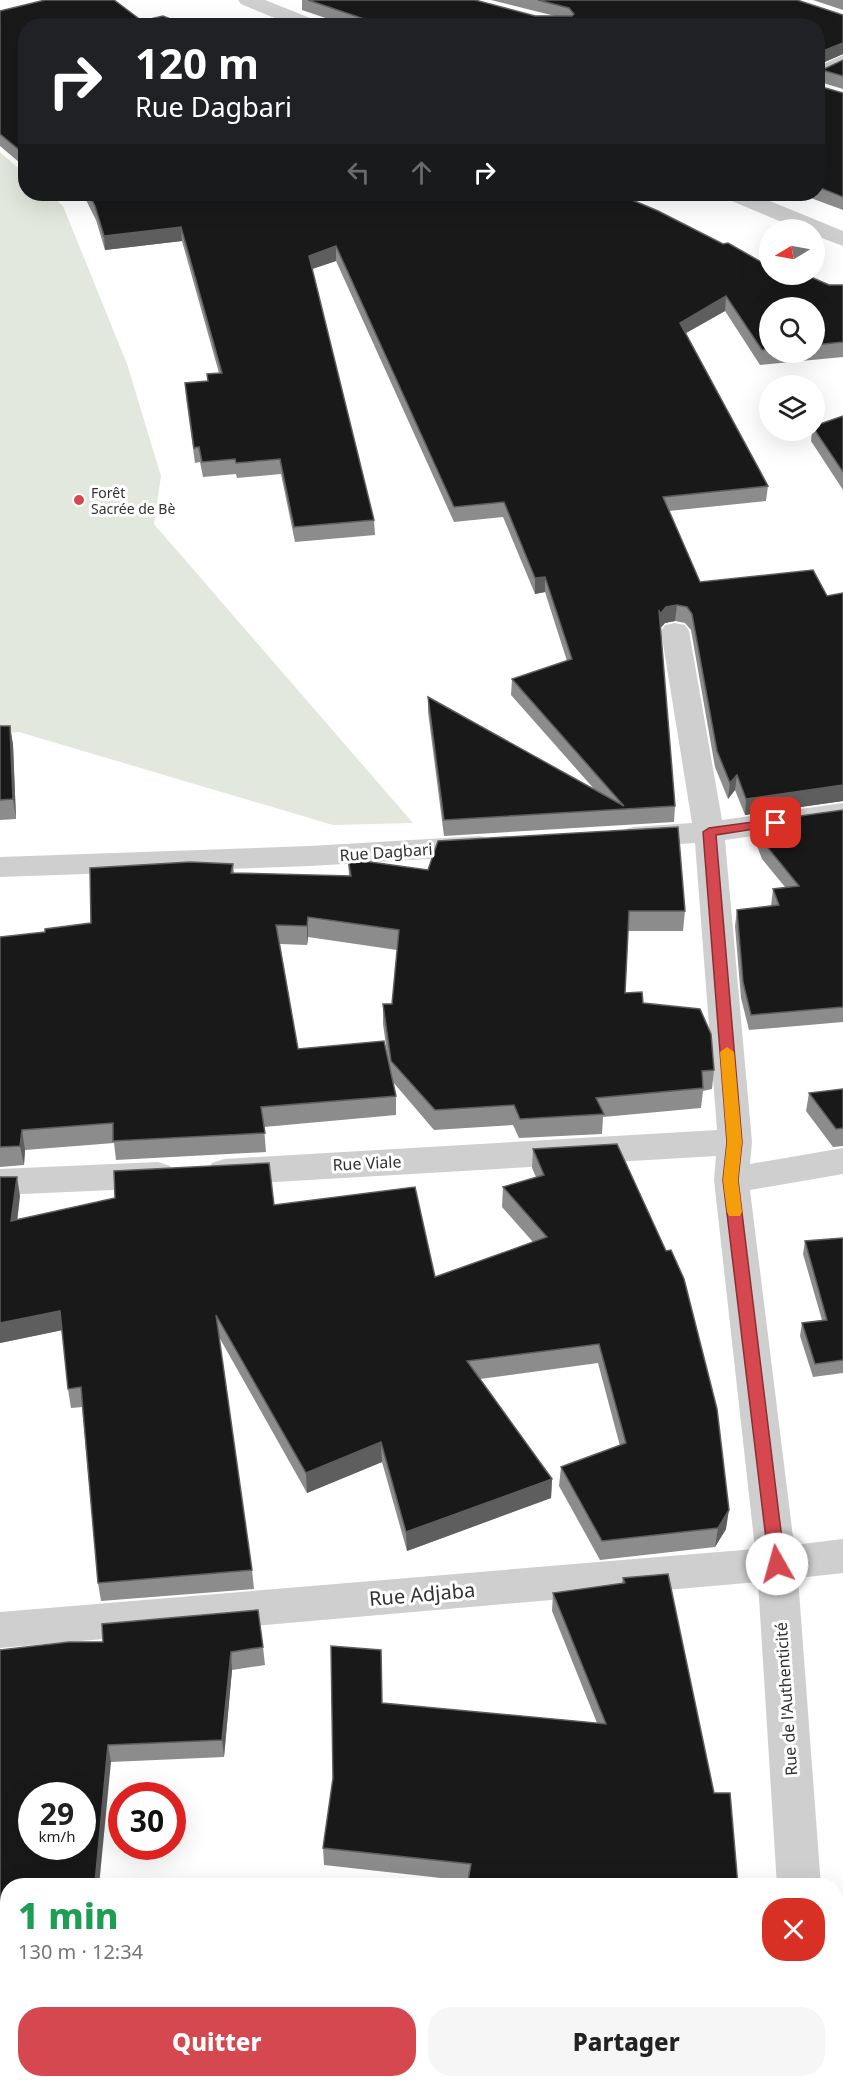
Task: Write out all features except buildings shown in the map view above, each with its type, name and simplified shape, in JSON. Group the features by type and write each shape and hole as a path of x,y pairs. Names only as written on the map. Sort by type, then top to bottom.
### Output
{"street":[{"path":"256,1 295,18"},
{"path":"825,80 843,60"},
{"path":"752,201 843,239"},
{"name":"Rue de l'Authenticité","path":"675,631 709,832 735,1142 731,1180 777,1564 798,1878"},
{"path":"603,838 709,832 843,813"},
{"name":"Rue Dagbari","path":"0,867 310,856 509,844"},
{"name":"Rue Viale","path":"0,1182 735,1142"},
{"path":"731,1180 843,1161"},
{"name":"Rue Adjaba","path":"0,1630 777,1564 843,1556"}],"shaded area":[{"name":"Forêt Sacrée de Bè","path":"0,152 18,168 18,201 57,201 63,206 127,364 161,476 154,524 413,823 333,825 19,732 0,734"}],"slow traffic":[{"path":"727,1052 735,1142 731,1180 735,1212"}],"place":[{"name":"Forêt Sacrée de Bè","path":"79,500"}],"route":[{"path":"776,823 709,832 735,1142 731,1180 777,1564"}]}
